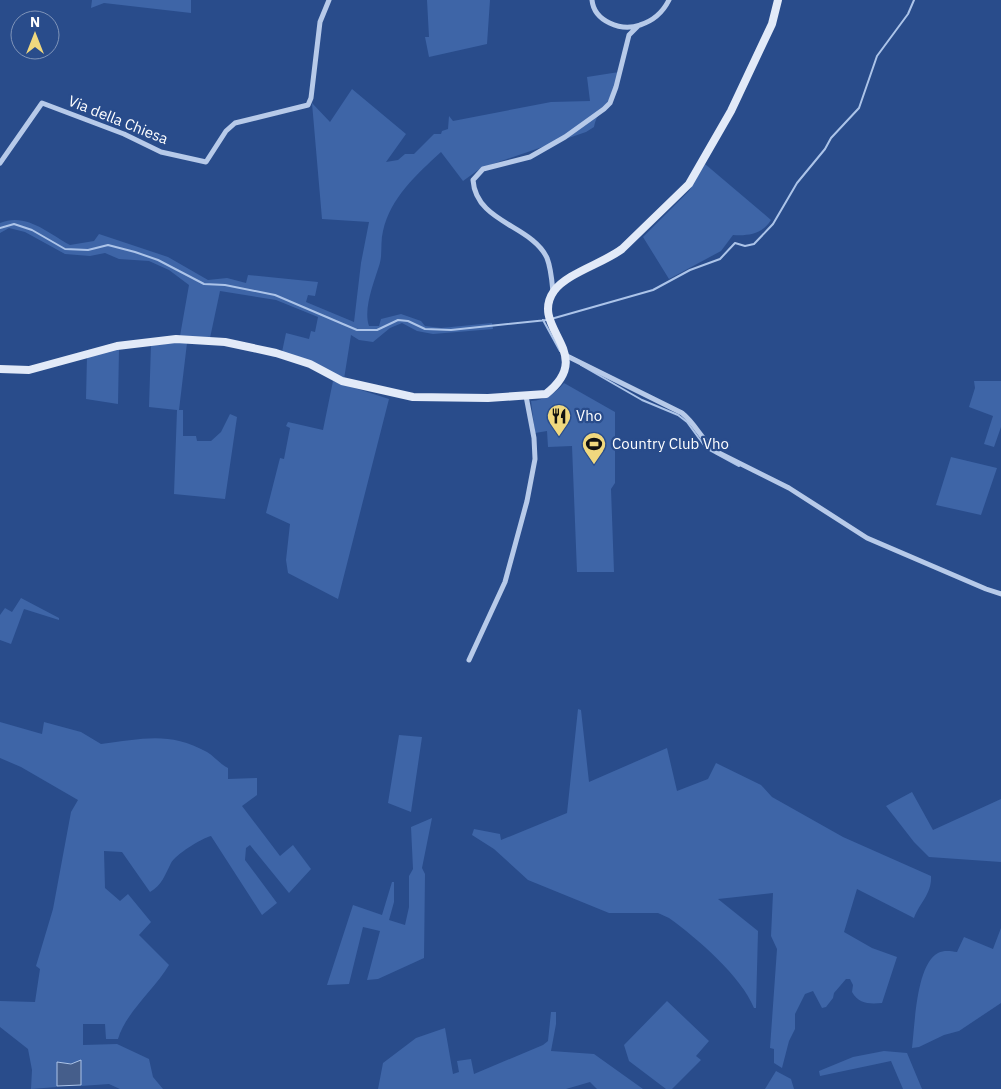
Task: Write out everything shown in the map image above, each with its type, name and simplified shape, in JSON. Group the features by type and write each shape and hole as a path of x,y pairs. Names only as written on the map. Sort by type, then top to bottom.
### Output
{"street":[{"name":"Via della Chiesa","path":"0,163 42,103 124,134 161,152 206,162 226,132 235,123 308,105 311,98 320,22 329,0"},
{"path":"592,0 598,17 609,24 638,26"},
{"path":"553,292 546,256 534,243 480,204 474,191 473,180 484,170 530,156 565,137 604,109 610,103 616,87 629,35 638,26 651,20 663,10 669,0"},
{"path":"0,369 29,370 117,346 176,339 225,342 276,353 310,364 342,381 413,397 526,396 546,394 554,389 565,370 567,356 550,319 549,304 553,292 563,282 610,258 622,249 689,184 731,111 772,24 778,0"},
{"path":"567,356 682,413 689,418 707,444 717,452 789,488 867,538 986,590 1001,594"},
{"path":"469,660 505,582 528,501 535,459 534,438 526,396"}],"shaded area":[{"path":"92,0 191,0 191,13 104,3 91,8"},
{"path":"427,0 490,0 487,44 429,57 425,37 429,37"},
{"path":"619,72 612,95 599,114 594,127 586,132 481,168 463,181 441,152 414,178 398,197 383,231 380,262 368,304 369,326 379,326 381,319 401,314 421,321 425,326 441,328 492,323 493,329 433,334 417,331 402,323 390,328 373,342 359,340 351,335 344,379 282,352 286,333 309,339 311,331 315,332 318,317 276,300 220,291 210,338 180,336 189,285 169,270 149,261 119,259 105,253 90,256 65,254 25,232 9,228 0,233 0,223 19,220 36,225 70,245 94,241 99,234 168,257 208,280 227,278 246,283 248,275 318,282 315,296 308,295 306,302 354,322 361,263 369,222 322,219 312,103 330,122 352,89 406,134 386,162 398,160 405,154 414,154 434,134 441,134 442,131 448,129 449,116 453,121 551,102 590,101 587,77"},
{"path":"705,164 771,220 764,228 755,233 733,235 721,251 669,279 643,237 689,191"},
{"path":"187,343 179,410 183,410 183,436 196,436 197,441 211,441 221,432 230,414 237,417 225,499 174,494 177,410 149,407 151,345"},
{"path":"119,349 118,404 86,399 87,356"},
{"path":"333,381 389,399 338,599 288,573 286,560 290,524 266,513 280,458 284,459 290,428 286,426 288,422 323,430"},
{"path":"974,381 1001,381 1001,427 994,447 984,444 993,416 969,407 975,388"},
{"name":"Country Club Vho","path":"564,383 615,412 615,483 611,489 614,572 577,572 572,446 548,447 547,431 535,433 531,401 549,396"},
{"path":"951,457 997,468 981,515 936,505"},
{"path":"21,598 59,618 59,620 24,609 11,644 0,640 0,615 5,608 12,612"},
{"path":"578,709 581,710 589,782 667,748 677,791 708,779 716,763 761,785 772,797 843,837 931,876 928,893 914,918 857,889 844,932 872,948 897,957 882,1003 869,1003 858,999 852,992 853,985 850,979 846,979 834,993 833,998 826,1007 822,1008 813,991 805,994 795,1014 795,1029 789,1041 782,1068 774,1063 774,1049 770,1048 777,949 771,936 773,893 718,899 758,931 756,1008 754,1008 739,983 718,959 693,936 669,918 658,913 609,913 528,880 494,849 472,835 474,829 500,834 501,840 567,813"},
{"path":"0,722 42,734 44,722 81,732 101,744 155,738 180,741 193,745 207,752 228,768 228,779 257,778 257,795 242,806 280,856 293,845 311,869 289,893 250,845 246,848 245,860 277,903 262,915 211,836 195,843 173,860 160,883 150,892 122,852 104,851 105,888 120,901 128,894 151,922 139,935 169,965 127,1020 118,1039 106,1039 105,1024 83,1024 83,1045 117,1044 149,1059 153,1077 163,1089 120,1089 109,1084 81,1086 81,1062 60,1062 57,1087 31,1089 32,1070 28,1049 0,1027 0,1001 35,1002 40,969 36,966 53,909 71,812 78,800 21,767 0,758"},
{"path":"399,735 422,737 411,812 388,803"},
{"path":"912,792 933,830 1001,799 1001,862 929,857 914,842 886,806"},
{"path":"432,818 422,868 425,874 424,958 378,979 367,980 380,931 363,927 349,984 327,985 353,905 382,915 392,882 394,882 394,902 389,920 405,925 409,907 409,876 413,869 411,827"},
{"path":"1001,928 1001,1003 959,1031 912,1048 921,982 931,960 940,952 957,952 964,937 993,949"},
{"path":"667,1001 709,1041 696,1056 701,1060 672,1089 666,1089 629,1061 624,1045"},
{"path":"551,1012 556,1012 556,1024 551,1051 594,1054 643,1089 597,1089 590,1082 566,1089 378,1089 383,1063 416,1038 445,1028 453,1074 459,1072 457,1061 471,1059 474,1074 543,1045 548,1041"},
{"path":"884,1051 907,1053 922,1089 903,1089 891,1061 820,1076 819,1071 853,1057"},
{"path":"81,1060 81,1085 57,1086 57,1062 71,1064"},
{"path":"776,1071 791,1079 794,1089 765,1089"}],"waterway":[{"path":"551,319 653,290 690,270 720,259 735,243 745,246 754,244 773,224 797,183 825,149 831,138 859,108 877,56 908,14 914,0"},
{"path":"0,228 14,224 32,230 65,249 88,250 108,245 135,252 158,260 204,284 225,285 275,295 357,330 377,330 398,320 408,321 425,329 451,330 547,320"},
{"path":"543,320 560,351"},
{"path":"581,365 642,400 678,415 687,422 706,448 739,466"}],"place":[{"name":"Vho","path":"559,437"},
{"name":"Country Club Vho","path":"594,465"}]}
